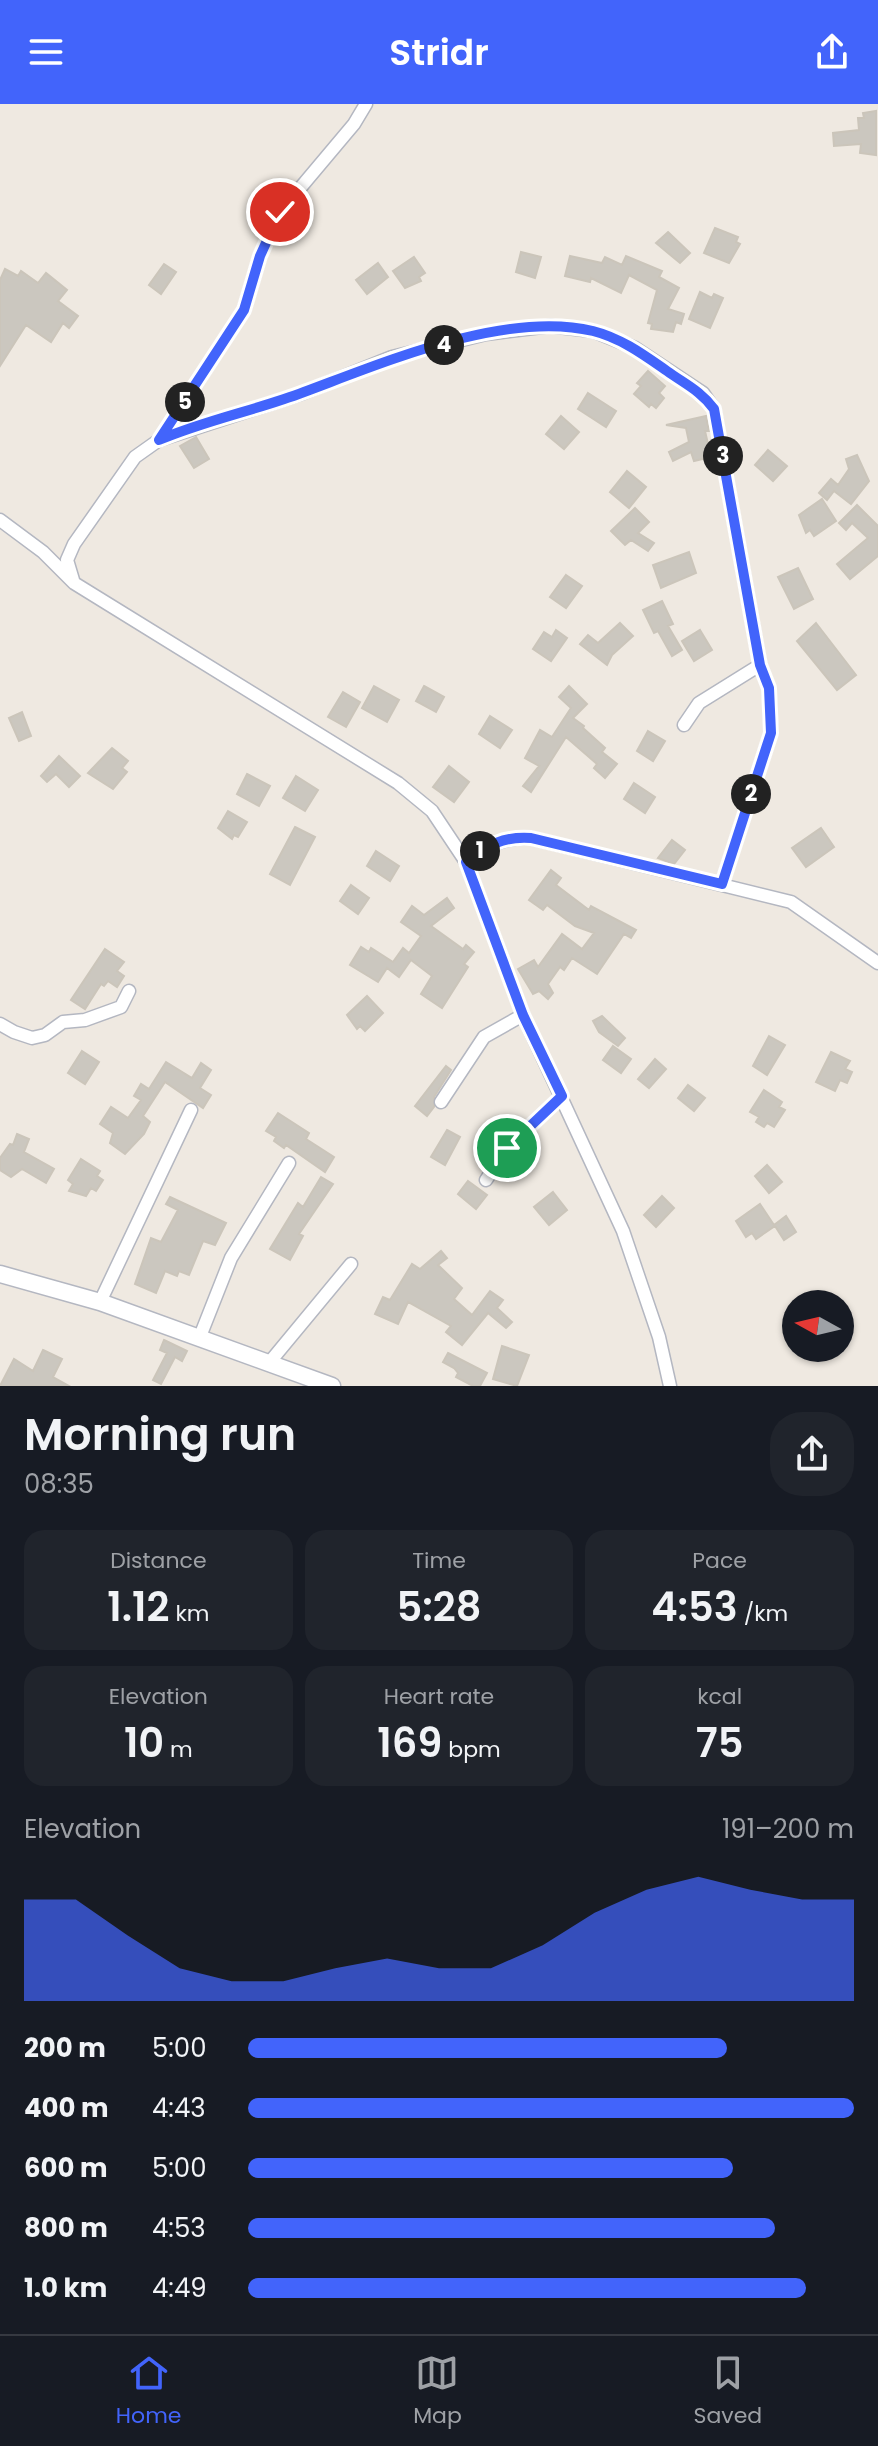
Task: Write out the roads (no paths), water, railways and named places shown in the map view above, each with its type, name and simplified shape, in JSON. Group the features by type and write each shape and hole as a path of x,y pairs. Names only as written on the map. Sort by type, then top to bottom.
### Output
{"street":[{"path":"159,440 244,310 260,256 280,212 354,124 366,104"},
{"path":"43,552 67,553 135,457 159,440 303,393 392,357 486,334 550,326 593,331 635,348 703,393 714,409 760,665 769,688 771,733 722,884"},
{"path":"0,520 43,552 74,583 398,783 432,811 466,862 523,1015 623,1231 659,1337 670,1386"},
{"path":"74,544 67,560 74,583"},
{"path":"684,725 699,703 760,665"},
{"path":"466,862 490,843 510,837 531,838 722,884 791,902 878,963"},
{"path":"0,1024 32,1038 45,1035 63,1022 99,1016 121,1007 129,991"},
{"path":"441,1102 484,1037 523,1015"},
{"path":"486,1180 507,1148 562,1096"},
{"path":"100,1302 191,1110"},
{"path":"199,1339 231,1258 289,1163"},
{"path":"269,1363 351,1264"},
{"path":"0,1274 100,1302 332,1386"}]}
